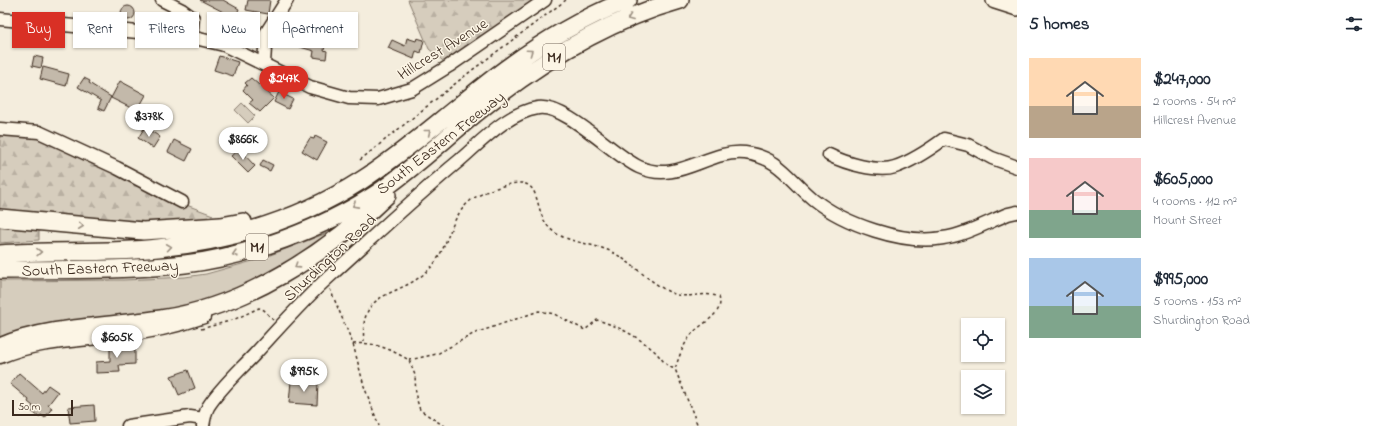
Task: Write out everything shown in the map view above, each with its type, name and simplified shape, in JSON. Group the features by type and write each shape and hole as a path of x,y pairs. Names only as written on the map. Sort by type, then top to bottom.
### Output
{"highway":[{"name":"South Eastern Freeway","path":"0,254 158,248 199,242 243,233 285,219 324,202 361,181 432,130 465,101 532,50 570,27 628,0"},
{"name":"South Eastern Freeway","path":"0,270 142,268 187,263 233,255 298,233 368,198 411,168 511,86 548,61 586,38 624,20 680,0"},
{"path":"995,0 1017,7"},
{"name":"M1","path":"1,349 29,338 65,331 168,318 203,309 248,292 296,267 328,245 380,202 444,141"},
{"path":"0,218 138,231 239,223 283,210 397,156"}],"street":[{"path":"162,0 185,12"},
{"path":"264,64 266,34 286,0"},
{"name":"Hillcrest Avenue","path":"199,39 224,45 310,88 349,98 378,99 418,85 449,66 544,0"},
{"name":"Hillcrest Avenue","path":"0,20 135,32"},
{"name":"Shurdington Road","path":"203,423 208,408 223,388 324,282 436,180 494,131 518,115 540,108 563,114 588,130 624,158 642,168 666,172 691,167 723,154 744,153 767,158 788,173 813,199 839,216 891,236 921,240 945,238 1017,212"},
{"path":"0,129 38,132 117,168 182,202"},
{"path":"829,154 842,161 863,167 894,168 920,156 944,139 968,145 992,158 1017,167"},
{"path":"1,349 77,339 118,336 176,326 204,317"},
{"path":"128,426 190,417 203,423"}],"path":[{"path":"360,160 471,71 566,0"},
{"path":"364,342 366,314 370,306 378,299 417,280 427,271 442,252 458,213 470,201 481,194 519,183 526,184 532,187 537,196 542,219 549,228 559,235 613,253 664,289 677,295 712,294 719,297 721,303 719,309 692,334 682,348 675,369 698,426"},
{"path":"324,282 331,289 352,344 364,386 379,426"},
{"path":"200,330 233,320 259,308 264,310 280,327"},
{"path":"352,344 364,342 379,346 409,360 437,354 473,334 539,311 554,314 585,330 597,320 620,327 654,350 667,366 675,369"},
{"path":"409,360 415,375 416,397 420,410 444,426"}],"green space":[{"path":"408,0 545,0 449,66 429,49"},
{"path":"242,103 255,116 248,123 235,110"},
{"path":"0,134 38,138 181,203 213,215 205,219 153,226 0,212"},
{"path":"0,222 39,226 39,240 0,243"},
{"path":"340,228 279,272 200,304 0,340 0,281 124,280 185,277 206,274 260,259"}],"building":[{"path":"200,0 223,0 239,9 238,12 223,12"},
{"path":"248,0 270,0 268,14 246,10"},
{"path":"125,6 131,6 135,12 135,16 131,20 127,20 127,12 121,12 121,10"},
{"path":"407,38 416,41 417,38 424,40 421,53 416,51 414,59 388,48 392,40 405,46"},
{"path":"304,48 324,48 324,50 327,51 326,59 313,57 314,51"},
{"path":"34,56 43,58 41,68 32,66"},
{"path":"219,56 238,62 233,76 214,70"},
{"path":"43,67 69,74 66,86 40,79"},
{"path":"84,78 90,81 89,83 111,97 104,111 98,108 101,101 78,87"},
{"path":"251,78 274,98 260,112 249,103 253,100 243,90 247,85 245,83"},
{"path":"120,81 146,95 137,111 111,98"},
{"path":"279,92 293,99 288,109 274,102"},
{"path":"145,127 160,137 153,148 138,138"},
{"path":"315,136 327,142 317,160 302,151 310,138 314,139"},
{"path":"174,140 192,149 186,161 168,152"},
{"path":"239,149 255,166 248,173 231,156"},
{"path":"263,160 273,165 270,171 260,166"},
{"path":"135,345 135,364 119,365 120,372 96,373 96,362 110,361 110,346"},
{"path":"188,370 195,388 179,395 171,376"},
{"path":"19,373 42,393 48,385 58,392 48,405 52,408 45,418 41,415 39,417 30,410 33,406 28,402 29,400 10,384"},
{"path":"291,381 318,383 317,405 289,403"},
{"path":"94,405 95,421 70,423 68,407"}]}
